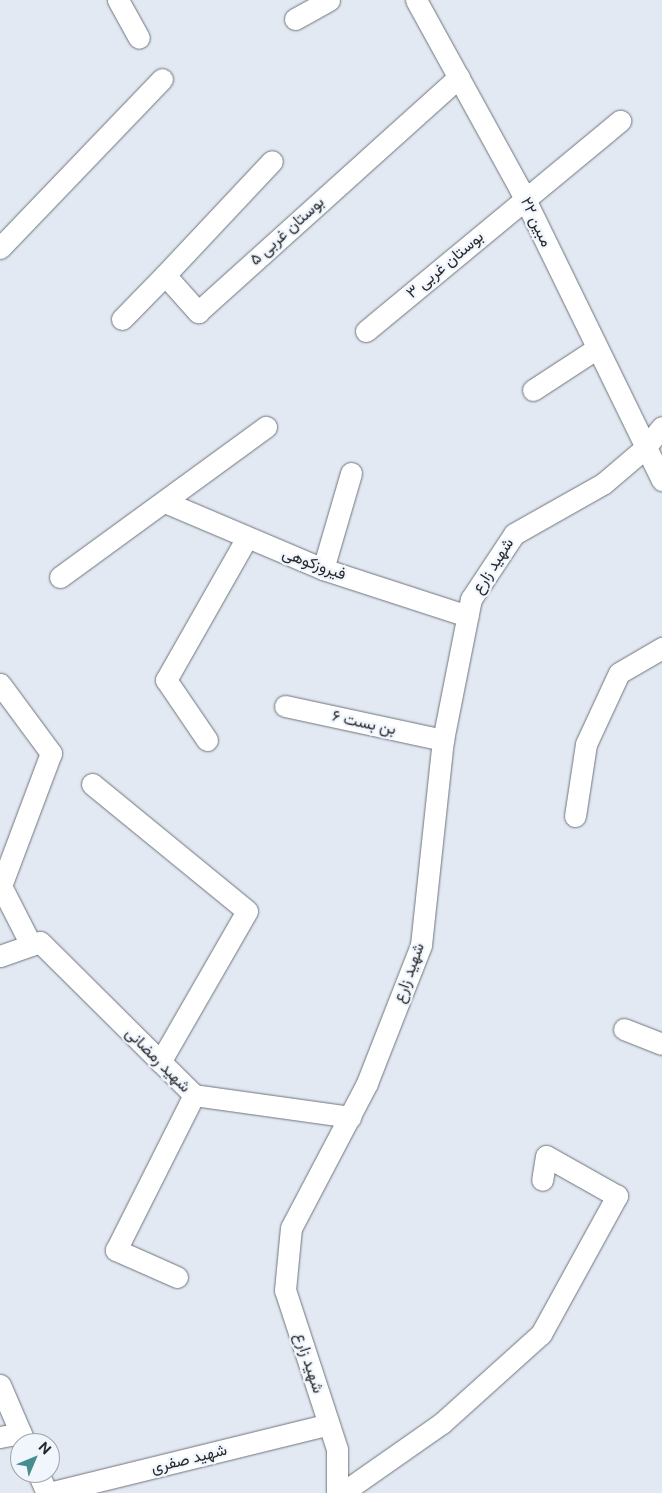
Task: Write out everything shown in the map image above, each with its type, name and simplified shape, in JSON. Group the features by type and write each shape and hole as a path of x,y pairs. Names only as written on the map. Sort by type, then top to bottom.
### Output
{"street":[{"path":"118,0 139,38"},
{"path":"295,19 329,0"},
{"name":"مبین ۲۲","path":"416,0 525,198 644,449 662,480"},
{"name":"بوستان غربی ۵","path":"165,276 198,312 459,77"},
{"path":"0,248 162,79"},
{"name":"بوستان غربی ۳","path":"366,331 620,121"},
{"path":"122,319 165,276 272,161"},
{"path":"533,390 596,349"},
{"path":"60,577 266,427"},
{"name":"شهید زارع","path":"337,1493 337,1449 285,1290 291,1228 367,1083 421,944 443,740 471,599 514,534 604,483 644,449 662,427"},
{"path":"323,569 351,473"},
{"name":"فیروزکوهی","path":"165,502 246,539 323,569 468,616"},
{"path":"207,740 166,680 246,539"},
{"path":"575,816 586,744 619,673 662,648"},
{"path":"0,684 51,753 1,886 31,946 0,956"},
{"name":"بن بست ۶","path":"285,706 443,740"},
{"path":"92,784 246,911 160,1062"},
{"name":"شهید رمضانی","path":"31,946 40,942 194,1095 350,1117"},
{"path":"624,1029 662,1044"},
{"path":"177,1277 116,1250 194,1095"},
{"path":"342,1493 442,1423 541,1334 617,1196 546,1156 542,1180"},
{"path":"0,1385 21,1433"},
{"name":"شهید صفری","path":"48,1493 329,1424"}]}
